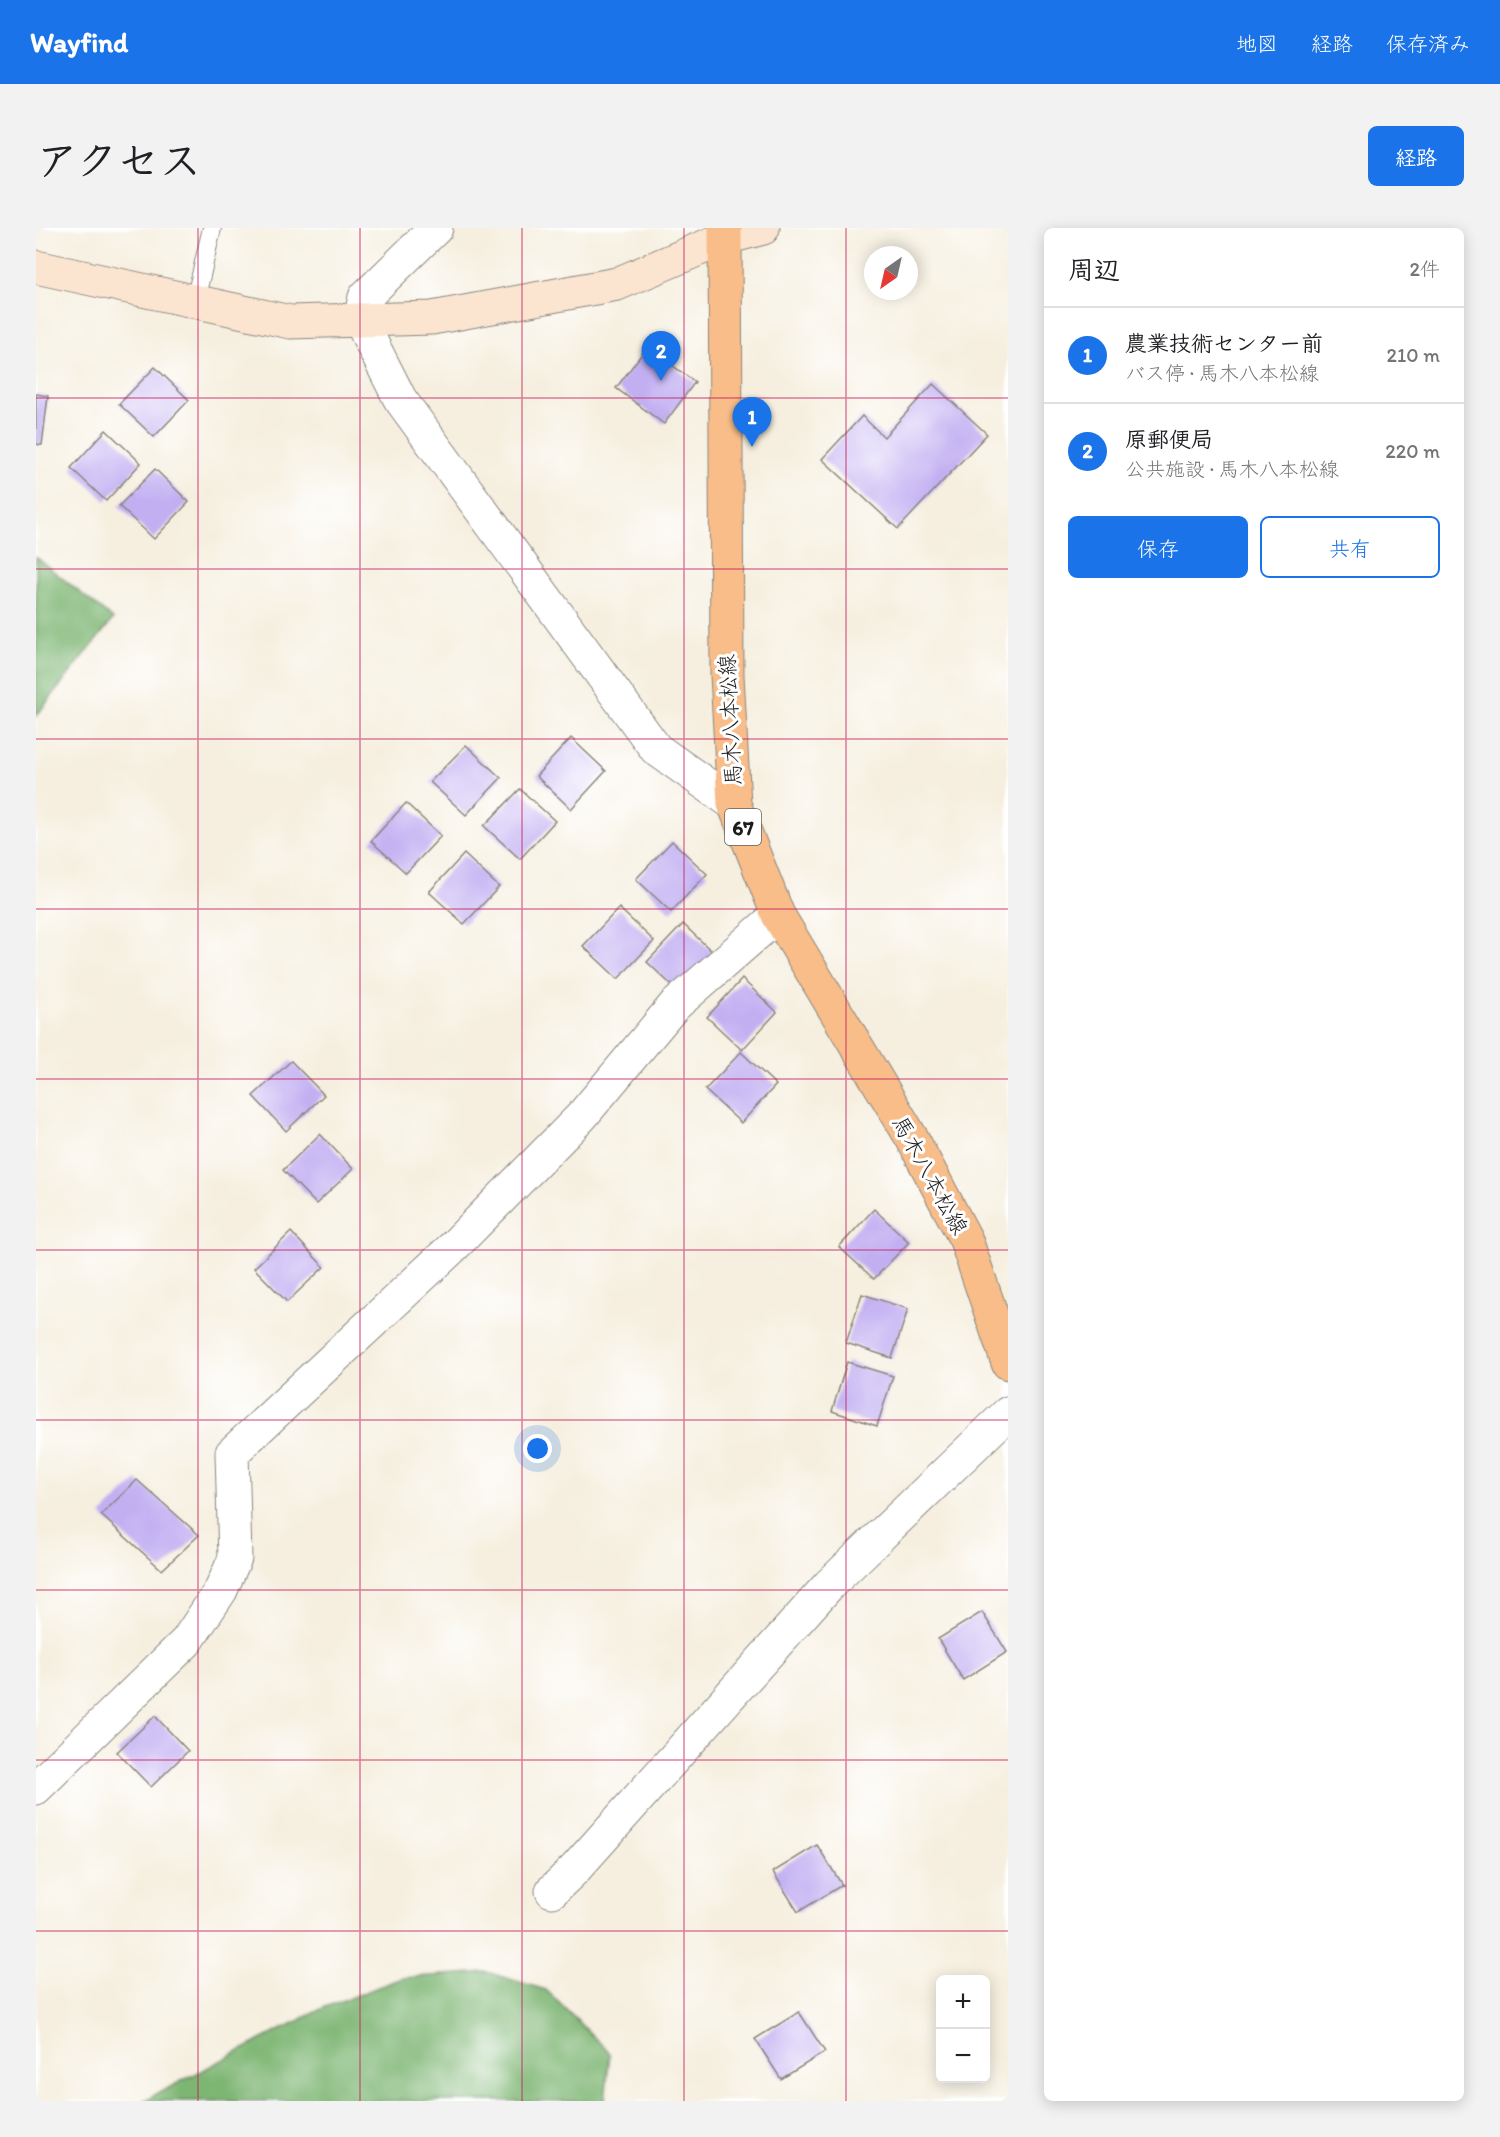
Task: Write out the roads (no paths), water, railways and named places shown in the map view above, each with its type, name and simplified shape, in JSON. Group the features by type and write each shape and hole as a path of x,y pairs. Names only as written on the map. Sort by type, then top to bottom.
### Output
{"main road":[{"name":"馬木八本松線","path":"725,233 727,675 734,804 778,915 913,1140 966,1240 1008,1363"}],"street":[{"path":"436,228 365,297 360,320 400,399 656,749 734,804"},
{"path":"36,267 290,322 432,318 617,284 725,233 763,228"},
{"path":"36,1788 187,1641 221,1590 235,1558 232,1453 452,1248 581,1117 674,1006 778,915"},
{"path":"552,1891 575,1869 829,1585 1008,1413"}],"lane":[{"path":"195,301 212,228"}],"place":[{"name":"原郵便局","path":"661,381"},
{"name":"農業技術センター前","path":"752,447"}]}
